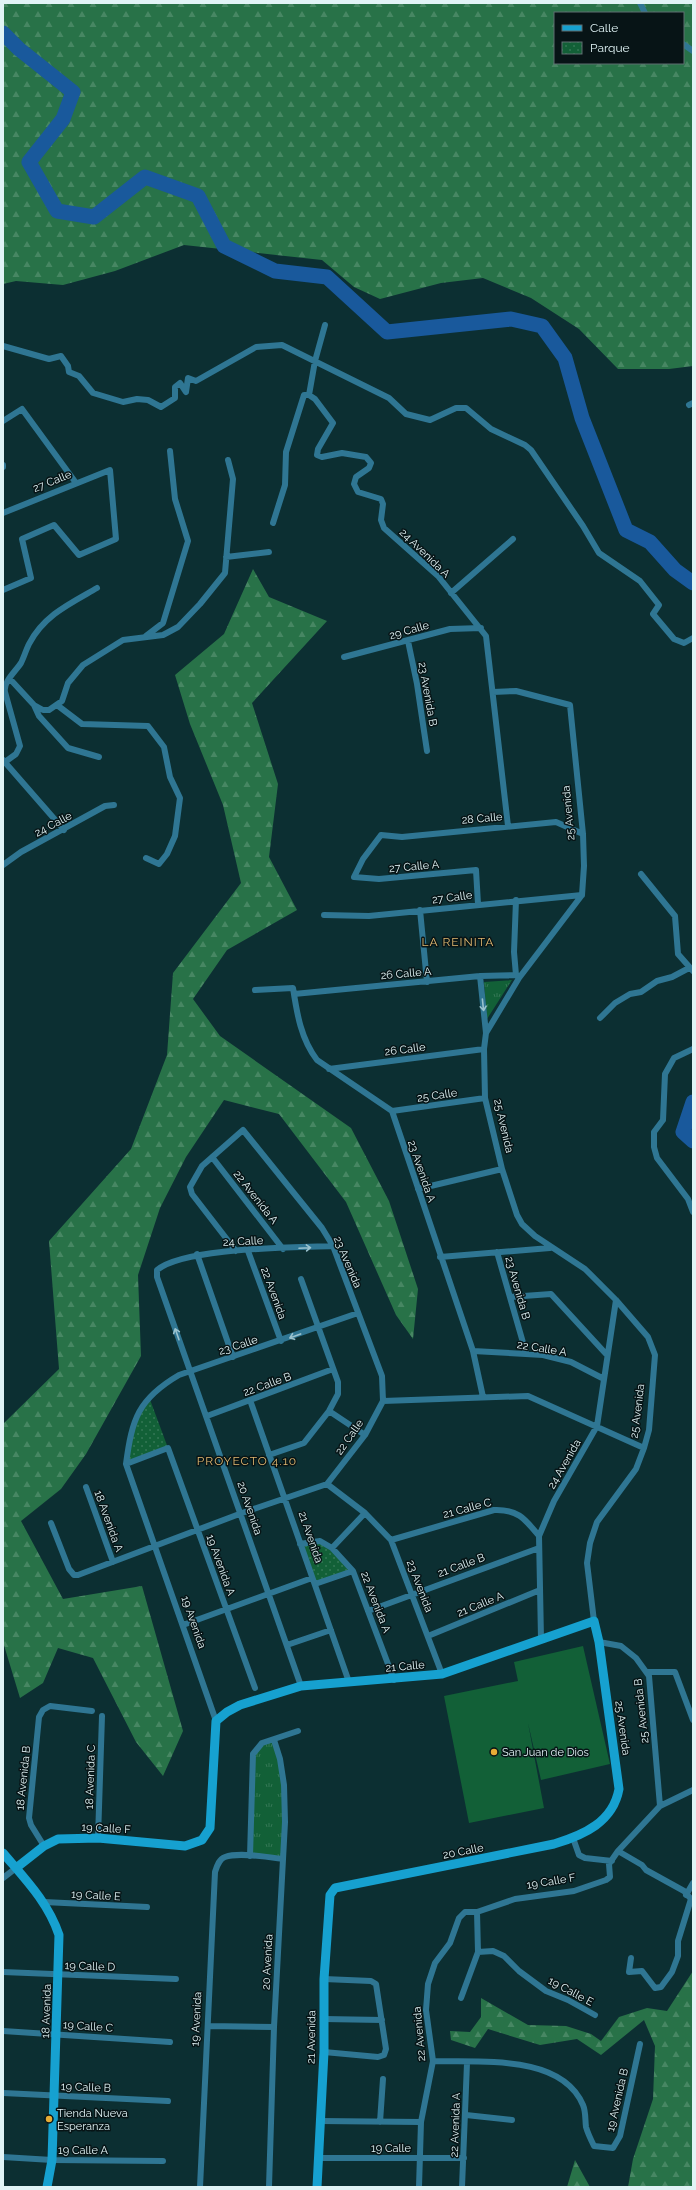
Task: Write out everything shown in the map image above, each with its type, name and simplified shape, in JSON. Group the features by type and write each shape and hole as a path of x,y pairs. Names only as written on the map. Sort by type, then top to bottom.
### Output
{"street":[{"path":"640,3 644,12"},
{"path":"684,45 693,51"},
{"path":"274,523 285,485 286,452 304,395 309,395 315,361 325,325"},
{"path":"3,346 49,359 61,356 68,366 69,372 79,376 93,393 123,402 137,399 148,400 161,407 174,398 175,387 180,383 186,392 188,378 196,381 256,347 282,345 389,398 406,414 430,420 456,408 466,408 491,429 525,445 531,450 579,519 599,553 640,581 659,606 653,614 674,639 684,643 693,638"},
{"name":"24 Avenida A","path":"309,395 315,399 333,423 318,449 317,455 322,457 342,453 366,457 371,463 370,468 356,477 354,484 358,492 381,499 383,504 381,520 384,528 438,576 486,636 508,826"},
{"path":"3,421 22,409 76,482"},
{"path":"145,637 163,623 188,541 175,499 170,451"},
{"path":"34,705 46,710 57,705 62,701 68,683 83,665 122,640 163,635 178,627 200,604 224,573 233,479 228,460"},
{"name":"27 Calle","path":"3,513 76,482 110,470 116,539 79,555 54,525 22,539 31,578 3,590"},
{"path":"451,593 513,539"},
{"path":"226,557 269,552"},
{"path":"64,830 4,761 16,754 20,746 4,690 5,685 22,662 29,644 40,627 54,613 97,588"},
{"name":"29 Calle","path":"344,657 450,629 481,628"},
{"name":"23 Avenida B","path":"408,641 417,684 427,751"},
{"path":"10,679 34,705 39,716 68,748 99,757"},
{"name":"25 Avenida","path":"486,1033 517,977 582,895 584,866 583,834 570,705 516,691 493,692"},
{"path":"57,705 82,724 148,726 164,747 170,777 180,798 175,836 167,854 159,864 146,858"},
{"name":"24 Calle","path":"3,865 20,852 64,830 105,806 114,805"},
{"name":"28 Calle","path":"354,877 363,859 381,835 402,837 556,822 583,834"},
{"name":"27 Calle A","path":"354,877 379,879 476,870 478,904"},
{"path":"600,1018 615,1003 630,994 641,992 657,981 691,970 678,954 675,916 641,874"},
{"name":"27 Calle","path":"324,915 369,916 516,900 582,895"},
{"path":"516,900 514,952 517,977"},
{"path":"420,910 427,982"},
{"name":"25 Avenida","path":"480,976 486,1033 484,1049 485,1098 502,1169 520,1220 535,1236 551,1248 585,1269 616,1300 648,1336 655,1355 649,1430 644,1448 636,1469 597,1522 590,1543 587,1569 594,1621 599,1642 619,1789 617,1800 611,1811 604,1820 593,1828"},
{"name":"26 Calle A","path":"255,990 294,991 427,982 480,976 517,977"},
{"path":"294,991 302,1034 309,1049 317,1060 392,1111"},
{"name":"26 Calle","path":"329,1069 484,1049"},
{"path":"693,1049 674,1058 665,1074 663,1120 654,1132 654,1148 657,1158 688,1199 693,1212"},
{"name":"25 Calle","path":"392,1111 485,1098"},
{"name":"23 Avenida A","path":"392,1111 440,1257 473,1351 483,1397"},
{"name":"23 Avenida","path":"212,1157 243,1130 322,1228 333,1246 382,1376 383,1402"},
{"path":"212,1157 202,1166 190,1189 236,1252"},
{"name":"22 Avenida A","path":"212,1157 283,1249"},
{"path":"418,1189 502,1169"},
{"name":"24 Calle","path":"157,1270 162,1266 197,1254 333,1246"},
{"path":"440,1257 551,1248"},
{"name":"22 Avenida","path":"248,1251 281,1341"},
{"name":"23 Avenida B","path":"497,1252 526,1353"},
{"path":"197,1254 233,1357"},
{"name":"20 Avenida","path":"157,1270 157,1277 242,1513 301,1686"},
{"path":"269,1455 304,1443 329,1411 338,1394 338,1382 334,1369 320,1327 301,1280"},
{"path":"510,1297 551,1294 607,1355"},
{"name":"24 Avenida","path":"542,1639 539,1536 554,1501 597,1426 616,1300"},
{"name":"23 Calle","path":"137,1415 149,1396 159,1387 190,1371 281,1341 358,1313"},
{"name":"22 Calle A","path":"473,1351 526,1353 571,1362 604,1379"},
{"name":"22 Calle B","path":"207,1416 334,1369"},
{"path":"383,1402 528,1396 644,1448"},
{"name":"21 Avenida","path":"250,1400 349,1682"},
{"name":"22 Calle","path":"327,1484 365,1435 383,1402"},
{"path":"329,1411 365,1435"},
{"name":"19 Avenida","path":"137,1415 130,1437 126,1464 216,1721 210,1828 202,1840"},
{"name":"19 Avenida A","path":"126,1464 168,1448 255,1688"},
{"path":"51,1524 69,1569 74,1575 113,1562 242,1513 327,1484"},
{"name":"23 Avenida","path":"327,1484 365,1513 391,1540 442,1674"},
{"name":"18 Avenida A","path":"86,1487 113,1562"},
{"name":"21 Calle C","path":"391,1540 494,1510 506,1509 523,1518 539,1536"},
{"path":"332,1548 365,1513"},
{"name":"22 Avenida A","path":"300,1544 320,1541 332,1548 353,1571 394,1680"},
{"name":"21 Calle B","path":"368,1610 539,1548"},
{"path":"183,1624 269,1593 353,1571"},
{"name":"21 Calle A","path":"428,1636 540,1590"},
{"name":"21 Calle","path":"216,1721 227,1712 240,1705 301,1686 394,1680 442,1674 594,1621"},
{"path":"287,1645 331,1630"},
{"name":"25 Avenida B","path":"599,1642 621,1646 636,1658 649,1676 660,1806"},
{"path":"647,1672 674,1672 693,1720"},
{"name":"18 Avenida B","path":"44,1846 31,1825 29,1818 39,1717 43,1710 50,1706 92,1711"},
{"name":"18 Avenida C","path":"98,1838 102,1716"},
{"path":"282,1859 250,1856 253,1760 257,1747 262,1743 298,1731"},
{"name":"20 Avenida","path":"268,2187 274,2027 285,1822 284,1785 280,1759 274,1740"},
{"name":"19 Calle F","path":"464,1912 477,1912 515,1899 574,1891 606,1880 610,1877 609,1864 618,1851 660,1806 693,1790"},
{"name":"20 Calle","path":"335,1888 472,1862 573,1838 593,1828"},
{"name":"19 Calle F","path":"16,1868 44,1846 58,1839 98,1838 185,1846 202,1840"},
{"path":"573,1838 579,1855 585,1858 612,1861"},
{"path":"618,1851 642,1865 646,1870 684,1891 688,1897"},
{"name":"18 Avenida","path":"3,1853 44,1902 54,1919 59,1935 59,1975 52,2160 47,2187"},
{"name":"19 Avenida","path":"200,2187 214,1872 220,1860 225,1857 250,1856"},
{"path":"3,1878 16,1868"},
{"path":"631,1958 629,1972 642,1971 655,1988 661,1987 672,1972 678,1956 678,1941 688,1897 693,1883"},
{"name":"21 Avenida","path":"318,2187 318,2158 324,2052 324,1978 328,1903 335,1888"},
{"name":"19 Calle E","path":"44,1902 147,1907"},
{"name":"22 Avenida","path":"419,2187 421,2122 433,2061 426,2010 428,1984 435,1963 450,1943 459,1918 464,1912"},
{"path":"461,1998 478,1952 477,1912"},
{"name":"19 Calle E","path":"478,1952 493,1951 504,1956 519,1971 546,1991 568,2000 595,2016"},
{"name":"19 Calle D","path":"3,1972 176,1979"},
{"path":"324,1978 371,1981 376,1984 386,2049 384,2055 378,2056 324,2052"},
{"path":"324,2019 382,2020"},
{"path":"208,2026 274,2027"},
{"name":"19 Calle C","path":"3,2031 170,2042"},
{"name":"19 Avenida B","path":"433,2061 467,2063 502,2061 524,2065 552,2074 572,2087 583,2106 586,2128 594,2146 613,2148 620,2136 640,2044"},
{"name":"22 Avenida A","path":"462,2187 467,2063"},
{"path":"380,2122 383,2079"},
{"name":"19 Calle B","path":"3,2093 168,2100"},
{"path":"466,2115 512,2120"},
{"path":"320,2121 421,2122"},
{"name":"19 Calle A","path":"3,2157 52,2160 163,2160"},
{"name":"19 Calle","path":"318,2158 464,2158"}],"green space":[{"path":"3,3 693,3 693,366 669,369 618,369 579,329 531,298 483,278 441,283 380,299 354,287 322,260 184,245 115,271 63,285 16,281 3,284"},
{"path":"253,569 269,597 327,621 252,703 278,784 269,857 297,910 227,950 193,999 220,1036 351,1128 389,1201 418,1289 413,1339 396,1315 346,1202 279,1114 224,1100 186,1157 160,1208 138,1275 141,1356 86,1454 61,1489 21,1521 63,1599 142,1586 183,1731 163,1776 136,1742 93,1658 58,1648 43,1683 20,1698 3,1642 3,1424 59,1369 49,1241 131,1149 167,1055 173,973 241,883 223,805 190,724 175,675 224,634"},
{"path":"512,980 487,1019 484,982"},
{"path":"149,1397 168,1448 126,1464 130,1437"},
{"path":"320,1541 353,1571 315,1584 300,1544"},
{"path":"583,1646 610,1764 541,1780 528,1723 544,1808 469,1823 444,1696 518,1681 514,1662"},
{"path":"274,1740 284,1785 282,1859 250,1856 253,1760 257,1747"},
{"path":"693,1971 693,2187 628,2187 633,2159 653,2099 655,2046 644,2020 601,2055 577,2039 540,2045 488,2029 475,2048 451,2040 450,2031 470,2032 481,2017 481,1998 528,2025 566,2026 591,2034 601,2041 619,2017 647,2008 667,2011"},
{"path":"575,2160 590,2187 567,2187"}],"waterway":[{"path":"3,33 19,49 73,92 63,119 29,162 57,211 94,217 145,177 198,196 224,246 275,271 327,277 387,332 511,319 542,326 565,358 582,418 626,530 650,542 675,570 693,583"},
{"path":"693,1102 683,1132 693,1141"}],"place":[{"name":"San Juan de Dios","path":"494,1752"},
{"name":"Tienda Nueva Esperanza","path":"49,2119"}],"district":[{"name":"LA REINITA","path":"458,942"},
{"name":"PROYECTO 4.10","path":"247,1461"}]}
